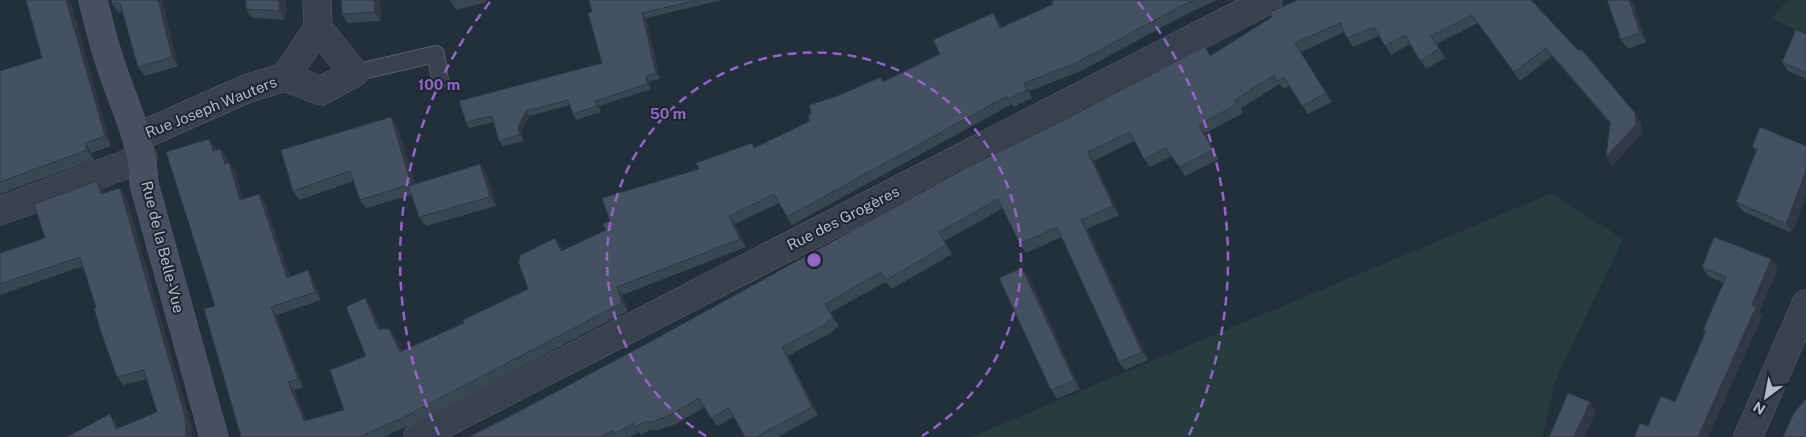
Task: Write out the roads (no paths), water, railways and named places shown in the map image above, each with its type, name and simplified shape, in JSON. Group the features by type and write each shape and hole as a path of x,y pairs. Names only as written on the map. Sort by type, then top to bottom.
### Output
{"street":[{"name":"Rue de la Belle-Vue","path":"93,0 114,74 141,147 144,184 214,437"},
{"path":"317,0 318,28 354,73"},
{"name":"Rue des Grogères","path":"418,437 1268,0"},
{"name":"Rue Joseph Wauters","path":"0,211 141,147 246,89 284,77 318,28"},
{"name":"Rue Joseph Wauters","path":"284,77 321,91 354,73"},
{"path":"1748,437 1799,344 1806,304"}],"lane":[{"path":"354,73 436,54 440,80"}]}
